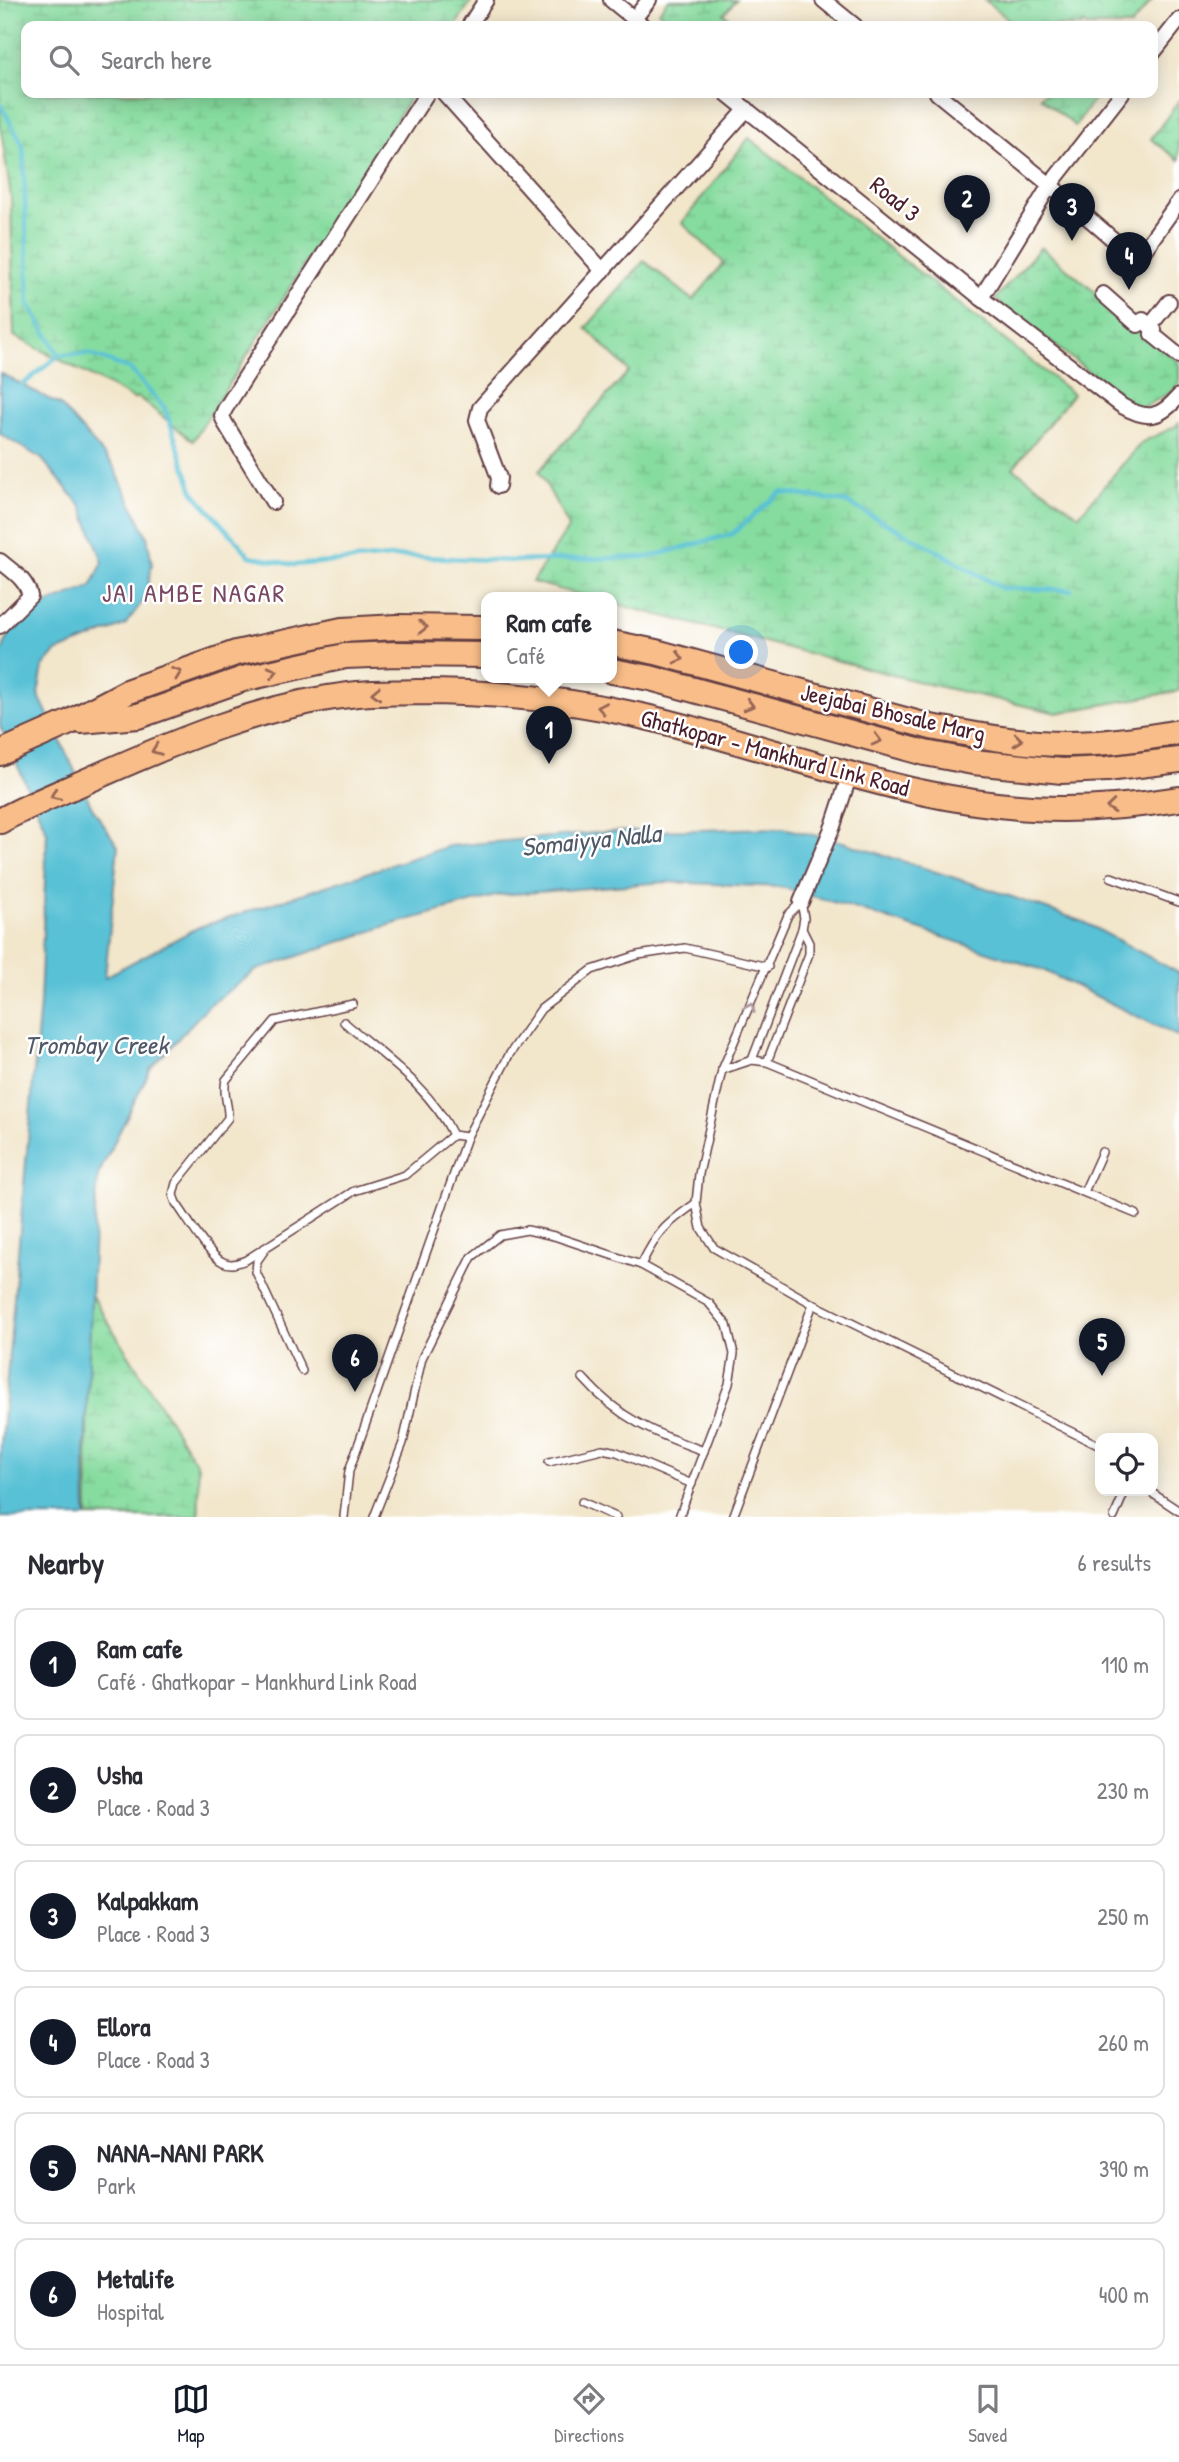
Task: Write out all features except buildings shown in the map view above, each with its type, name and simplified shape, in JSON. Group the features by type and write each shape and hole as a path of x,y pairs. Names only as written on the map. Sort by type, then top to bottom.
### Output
{"highway":[{"path":"0,753 70,722 129,691 236,653 342,630 481,628"},
{"name":"Jeejabai Bhosale Marg","path":"617,644 656,652 931,727 977,735 1063,744 1105,742 1179,732"},
{"path":"70,722 138,716 243,679 345,656 481,655"},
{"path":"617,672 650,678 925,753 1062,771 1107,769 1179,760"},
{"name":"Ghatkopar - Mankhurd Link Road","path":"7,816 151,752 253,716 350,695 444,692 488,693 540,699 642,716 850,774 942,796 1050,808 1109,808 1179,799"}],"street":[{"path":"472,21 486,0"},
{"path":"611,0 637,21"},
{"path":"640,21 649,0"},
{"path":"823,0 849,21"},
{"path":"1158,47 1179,20"},
{"path":"273,502 222,416 424,98"},
{"path":"448,98 603,271"},
{"name":"Road 3","path":"733,98 981,298 1122,406 1138,415 1153,415 1167,410 1179,396"},
{"path":"943,98 1137,260 1179,201"},
{"path":"981,298 1050,185 1118,98"},
{"path":"498,486 499,478 477,420 480,408 747,109"},
{"path":"1103,294 1138,325 1143,320 1154,330 1152,334 1179,356"},
{"path":"1150,326 1169,302"},
{"path":"0,561 23,581 30,596 0,626"},
{"path":"802,899 833,827 850,774"}],"lane":[{"path":"1111,877 1179,902"},
{"path":"752,1059 802,929 802,899"},
{"path":"802,899 788,915 722,1070 699,1174 696,1203 701,1227 714,1248 813,1304 1095,1444"},
{"path":"767,1062 809,954 809,943 802,929"},
{"path":"344,1517 349,1471 467,1137 509,1055 541,1009 592,970 638,955 685,948 768,967"},
{"path":"353,1004 275,1021 226,1080 223,1089 229,1105 228,1118 176,1183 173,1195 215,1256 225,1264 237,1264 354,1191 405,1175 453,1135 467,1137"},
{"path":"344,1022 416,1085 446,1121 453,1135"},
{"path":"722,1070 752,1059 767,1062 1136,1214"},
{"path":"1084,1192 1102,1152"},
{"path":"641,1265 654,1239 696,1203"},
{"path":"374,1517 403,1443 422,1358 472,1257 500,1236 527,1230 554,1236 641,1265 709,1303 727,1325 734,1354 729,1384 679,1517"},
{"path":"266,1247 257,1261 256,1272 302,1371"},
{"path":"733,1517 813,1304"},
{"path":"583,1378 601,1398 629,1419 657,1434 704,1451"},
{"path":"549,1462 602,1449 617,1452 691,1484"},
{"path":"1114,1517 1123,1496"},
{"path":"1156,1496 1179,1511"},
{"path":"582,1502 616,1517"}],"green space":[{"path":"0,0 472,0 458,21 21,21 21,98 410,98 193,441 138,397 134,399 14,336 11,198 0,122"},
{"path":"668,0 736,0 724,14 732,21 669,21 659,12"},
{"path":"985,0 1152,0 1135,21 1010,21"},
{"path":"1041,98 1095,98 1075,126"},
{"path":"1179,101 1179,160 1151,139"},
{"path":"749,138 1073,394 1013,468 1079,515 1142,442 1179,423 1179,691 1057,713 928,684 617,604 617,592 570,592 532,582 569,527 539,471 629,371 586,328 644,261 693,300 724,263 682,223"},
{"path":"1041,247 1179,362 1179,384 1168,394 1138,410 995,299"},
{"path":"85,1285 198,1466 199,1517 88,1517"}],"water":[{"name":"Trombay Creek","path":"0,373 60,405 113,465 147,536 152,564 146,597 125,625 56,652 43,667 38,694 93,809 118,846 105,977 197,928 449,846 607,832 783,828 843,842 1084,922 1179,973 1179,1037 1043,970 781,887 666,882 499,895 386,926 257,970 208,1006 151,1068 98,1175 85,1454 86,1517 0,1517 0,1457 40,1003 47,832 0,726 0,655 9,634 49,603 91,587 103,562 82,507 42,459 0,434"}],"waterway":[{"path":"0,104 23,145 29,304 59,355"},
{"path":"20,387 59,355 89,354 130,369 165,409 194,493 250,556 294,565 403,556 515,561 649,557 732,534 781,492 846,502 1001,588 1071,590"}],"place":[{"name":"Usha","path":"967,233"},
{"name":"Kalpakkam","path":"1072,241"},
{"name":"Ellora","path":"1129,290"},
{"name":"Ram cafe","path":"549,764"},
{"name":"NANA-NANI PARK","path":"1102,1376"},
{"name":"Metalife","path":"355,1392"}],"district":[{"name":"JAI AMBE NAGAR","path":"194,593"}],"water label":[{"name":"Somaiyya Nalla","path":"591,840"}]}
